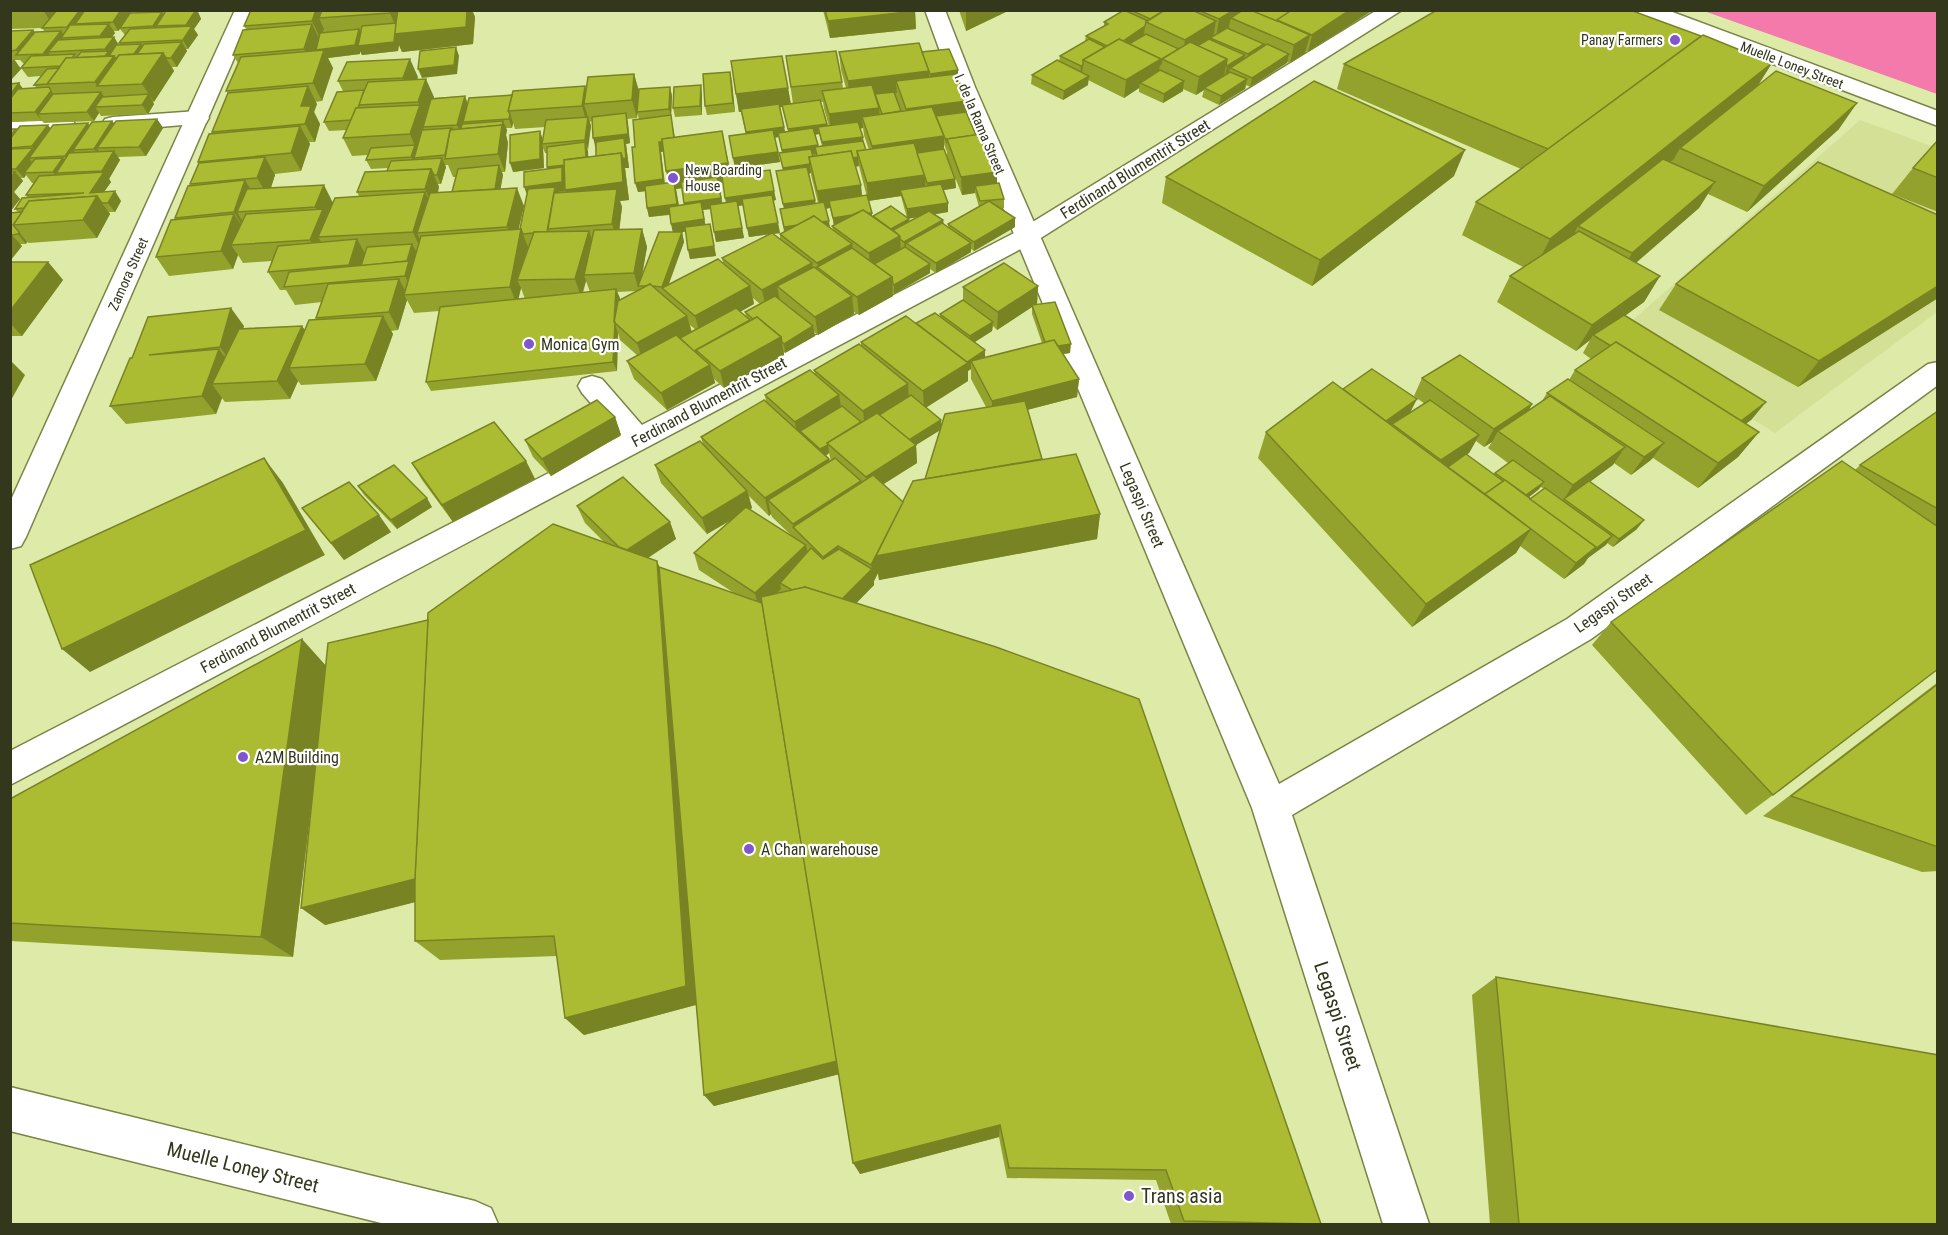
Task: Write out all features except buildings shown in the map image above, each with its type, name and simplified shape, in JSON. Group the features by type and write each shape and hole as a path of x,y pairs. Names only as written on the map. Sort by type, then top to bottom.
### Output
{"street":[{"name":"Zamora Street","path":"10,537 245,10"},
{"name":"I. de la Rama Street","path":"935,10 1027,236"},
{"name":"Ferdinand Blumentrit Street","path":"10,769 1027,236 1392,10"},
{"name":"Muelle Loney Street","path":"1647,10 1938,119"},
{"path":"10,129 198,118"},
{"name":"Legaspi Street","path":"1027,236 1271,808 1406,1224"},
{"name":"Legaspi Street","path":"1271,808 1579,629 1938,371"},
{"path":"592,386 638,439"},
{"name":"Muelle Loney Street","path":"10,1109 475,1224"}],"shaded area":[{"path":"1704,11 1937,11 1937,94"},
{"path":"1860,120 1937,148 1937,312 1775,433 1617,334"}],"place":[{"name":"Panay Farmers","path":"1675,40"},
{"name":"New Boarding House","path":"673,178"},
{"name":"Monica Gym","path":"529,344"},
{"name":"A2M Building","path":"243,757"},
{"name":"A Chan warehouse","path":"749,849"},
{"name":"Trans asia","path":"1129,1196"}]}
